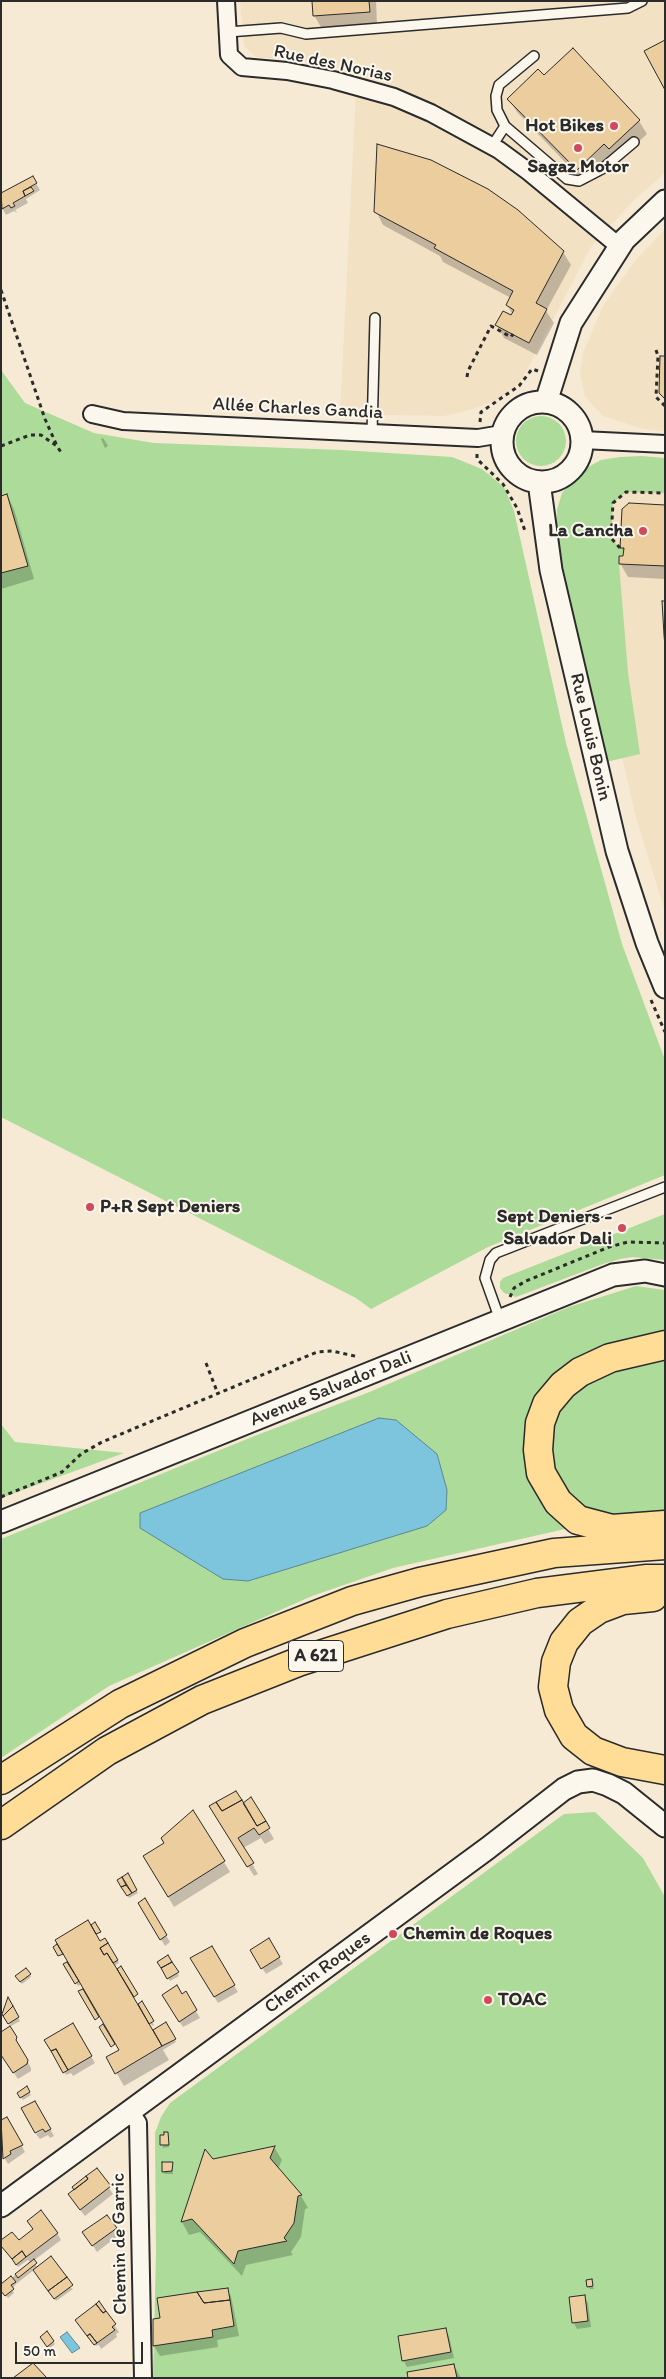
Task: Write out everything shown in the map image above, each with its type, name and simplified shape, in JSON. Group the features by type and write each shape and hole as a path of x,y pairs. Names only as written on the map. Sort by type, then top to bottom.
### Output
{"highway":[{"path":"665,1345 610,1358 580,1372 563,1385 547,1404 540,1423 538,1450 541,1473 558,1502 578,1520 612,1529 665,1525"},
{"name":"A 621","path":"1,1780 120,1704 245,1643 352,1602 420,1582 554,1553 665,1545"},
{"name":"A 621","path":"1,1825 107,1751 202,1700 298,1662 428,1619 510,1599 537,1593 648,1579 665,1579"},
{"path":"665,1596 623,1600 599,1609 580,1622 564,1642 556,1662 553,1687 559,1710 574,1736 593,1751 622,1762 665,1770"}],"street":[{"name":"Rue des Norias","path":"226,1 229,55 242,67 333,80 394,97 431,113 492,146 529,172 620,247"},
{"path":"546,402 571,324 620,247 665,202"},
{"path":"546,402 559,406 570,414 578,426 582,440 579,456 572,468 553,480 539,482 518,474 509,464 502,448 502,434 508,420 517,410 532,403 546,402"},
{"name":"Allée Charles Gandia","path":"92,414 123,421 478,438 502,434"},
{"path":"582,440 665,444"},
{"name":"Rue Louis Bonin","path":"539,482 551,570 616,851 647,943 665,987"},
{"name":"Avenue Salvador Dali","path":"1,1522 613,1275 645,1271 665,1275"},
{"name":"Chemin Roques","path":"1,2206 488,1848 564,1788 578,1782 593,1780 608,1785 624,1793 665,1826"},
{"name":"Chemin de Garric","path":"130,2111 138,2124 143,2378"}],"lane":[{"path":"228,32 281,28 306,34 628,8 642,1"},
{"path":"534,56 499,85 496,96 497,110 505,126 567,179 579,182 602,169 634,142"},
{"path":"492,146 505,126"},
{"path":"372,433 375,318"},
{"path":"500,1320 485,1278 490,1260 496,1253 665,1187"}],"path":[{"path":"1,290 42,410 62,454"},
{"path":"467,377 468,371 491,326 511,337 512,334"},
{"path":"656,350 658,356 656,397 665,406"},
{"path":"1,446 30,435 41,435 57,446"},
{"path":"620,548 611,538 613,503 626,492 665,493"},
{"path":"510,1300 510,1294 514,1288 526,1281 609,1247 628,1242 665,1243"},
{"path":"1,1496 62,1472 82,1454 102,1442 317,1352 332,1351 363,1358"},
{"path":"206,1363 218,1394"}],"shaded area":[{"path":"240,1 665,1 665,173 635,199 591,247 520,383 497,400 474,409 444,416 340,414 357,72 306,61 256,57 244,46"},
{"path":"665,229 665,431 643,429 603,416 585,397 580,373 583,353 603,306 634,262"},
{"path":"665,465 665,911 636,818 608,696 585,478"}],"green space":[{"path":"1,370 25,403 94,433 154,443 342,450 452,457 482,469 504,487 514,511 566,743 622,944 665,1060 665,1175 488,1247 371,1309 356,1298 1,1117"},
{"path":"536,416 546,416 559,423 566,436 566,446 559,459 546,466 536,466 527,462 520,455 516,446 516,436 520,427 527,420"},
{"path":"642,456 665,458 665,493 626,492 613,503 611,538 620,548 624,548 623,556 619,556 619,564 628,673 640,754 602,763 561,574 556,531 557,510 562,493 590,466 601,460"},
{"path":"665,1214 665,1260 632,1257 620,1259 516,1297 504,1293 500,1288 500,1282 503,1278"},
{"path":"636,1286 665,1290 665,1339 548,1386 524,1439 536,1490 574,1527 393,1568 312,1596 109,1686 1,1758 1,1539 252,1437 367,1393 569,1307"},
{"path":"665,1352 665,1515 605,1515 583,1507 569,1495 553,1475 550,1430 557,1408 575,1389 596,1377"},
{"path":"1,1424 15,1442 124,1453 1,1498"},
{"name":"TOAC","path":"595,1812 643,1858 665,1897 665,2378 153,2378 156,2253 155,2133 161,2117 170,2103 564,1814"}],"water":[{"path":"379,1418 396,1420 437,1454 447,1490 446,1510 427,1526 248,1581 223,1579 140,1528 140,1513"},
{"path":"67,2332 80,2348 72,2353 60,2337"}],"building":[{"path":"312,1 369,1 370,12 313,16"},
{"path":"665,40 665,90 644,51"},
{"path":"573,48 640,120 609,149 604,144 577,170 507,99 538,69 544,75"},
{"path":"377,144 431,160 488,189 518,210 564,251 536,303 547,309 529,343 495,325 503,311 511,315 514,310 506,305 513,291 434,248 436,245 374,212"},
{"path":"33,176 37,183 23,191 25,196 13,203 15,206 11,208 9,205 2,209 1,193"},
{"path":"31,187 34,191 25,196 23,191"},
{"path":"660,356 665,356 665,399 659,393"},
{"path":"7,494 28,566 1,573 1,496"},
{"path":"629,503 665,505 665,566 619,564 619,556 623,556 624,548 620,548 622,509"},
{"path":"662,601 665,601 665,647 664,635"},
{"path":"236,1791 242,1800 222,1811 216,1802"},
{"path":"251,1797 266,1821 257,1826 243,1803"},
{"path":"242,1800 257,1826 266,1821 270,1828 259,1835 254,1828 238,1838 254,1863 247,1867 209,1806 216,1802 222,1811"},
{"path":"193,1810 225,1861 168,1897 143,1856 164,1843 161,1838"},
{"path":"128,1873 137,1890 132,1893 122,1877"},
{"path":"122,1877 126,1885 121,1887 117,1880"},
{"path":"126,1885 132,1893 127,1896 121,1887"},
{"path":"145,1898 167,1935 160,1940 138,1903"},
{"path":"88,1920 100,1941 105,1938 108,1943 100,1948 104,1955 107,1953 162,2046 115,2074 106,2057 119,2050 55,1940"},
{"path":"95,1922 101,1932 96,1934 91,1925"},
{"path":"269,1938 280,1957 261,1969 250,1950"},
{"path":"108,1943 118,1960 113,1963 107,1953 104,1955 100,1948"},
{"path":"57,1944 63,1954 58,1956 53,1947"},
{"path":"212,1946 235,1985 214,1997 190,1958"},
{"path":"168,1955 172,1962 161,1968 157,1962"},
{"path":"67,1962 79,1981 75,1984 63,1964"},
{"path":"172,1962 179,1972 167,1979 161,1968"},
{"path":"121,1966 138,1994 134,1997 117,1969"},
{"path":"26,1968 31,1974 20,1982 15,1976"},
{"path":"177,1985 182,1994 186,1991 197,2010 179,2022 162,1995"},
{"path":"83,1989 99,2017 95,2020 78,1991"},
{"path":"8,1997 13,2006 3,2016 2,2014"},
{"path":"142,2001 154,2021 149,2024 138,2004"},
{"path":"13,2006 19,2017 8,2024 3,2016"},
{"path":"166,2022 176,2039 162,2046 153,2030"},
{"path":"73,2023 92,2056 68,2070 56,2049 51,2051 44,2040"},
{"path":"103,2024 115,2044 111,2047 99,2027"},
{"path":"10,2026 28,2060 27,2064 13,2073 1,2055 1,2032"},
{"path":"56,2049 68,2070 63,2073 51,2051"},
{"path":"27,2086 30,2092 20,2098 17,2093"},
{"path":"35,2101 51,2129 45,2132 43,2129 35,2133 21,2108"},
{"path":"7,2117 23,2145 10,2151 11,2154 3,2159 1,2120"},
{"path":"164,2132 168,2132 169,2145 160,2145 160,2135 164,2135"},
{"path":"275,2146 270,2158 302,2195 298,2196 294,2223 284,2238 287,2241 238,2251 234,2264 192,2219 181,2222 205,2149 213,2159"},
{"path":"162,2162 173,2162 172,2171 162,2172"},
{"path":"97,2168 111,2186 80,2210 68,2194 88,2179 86,2176"},
{"path":"86,2176 88,2179 74,2190 72,2187"},
{"path":"41,2210 58,2233 26,2257 22,2251 12,2259 1,2246 1,2240 12,2232 19,2240 33,2229 27,2221"},
{"path":"107,2215 117,2228 92,2246 82,2232"},
{"path":"22,2251 26,2257 16,2265 12,2259"},
{"path":"51,2256 67,2277 48,2291 33,2270"},
{"path":"34,2259 37,2263 18,2278 15,2274"},
{"path":"11,2276 16,2282 11,2285 14,2289 5,2296 1,2291 1,2284"},
{"path":"67,2277 73,2285 54,2299 48,2291"},
{"path":"592,2279 593,2286 587,2287 586,2280"},
{"path":"228,2288 230,2300 204,2303 197,2292"},
{"path":"197,2292 204,2303 230,2300 234,2326 212,2330 213,2337 153,2346 153,2319 160,2318 157,2298"},
{"path":"585,2295 588,2321 572,2323 569,2297"},
{"path":"99,2301 106,2311 103,2313 96,2304"},
{"path":"96,2304 103,2313 106,2311 116,2324 112,2327 115,2330 97,2343 90,2334 87,2336 75,2320"},
{"path":"446,2328 451,2352 402,2361 398,2336"},
{"path":"47,2331 54,2341 47,2347 40,2337"},
{"path":"90,2334 97,2343 94,2345 87,2336"},
{"path":"33,2363 47,2378 13,2378"},
{"path":"454,2364 457,2378 408,2378 407,2372"}],"place":[{"name":"Hot Bikes","path":"614,126"},
{"name":"Sagaz Motor","path":"578,148"},
{"name":"La Cancha","path":"643,531"},
{"name":"P+R Sept Deniers","path":"90,1207"},
{"name":"Sept Deniers - Salvador Dali","path":"622,1228"},
{"name":"Chemin de Roques","path":"393,1934"},
{"name":"TOAC","path":"488,2000"}]}
